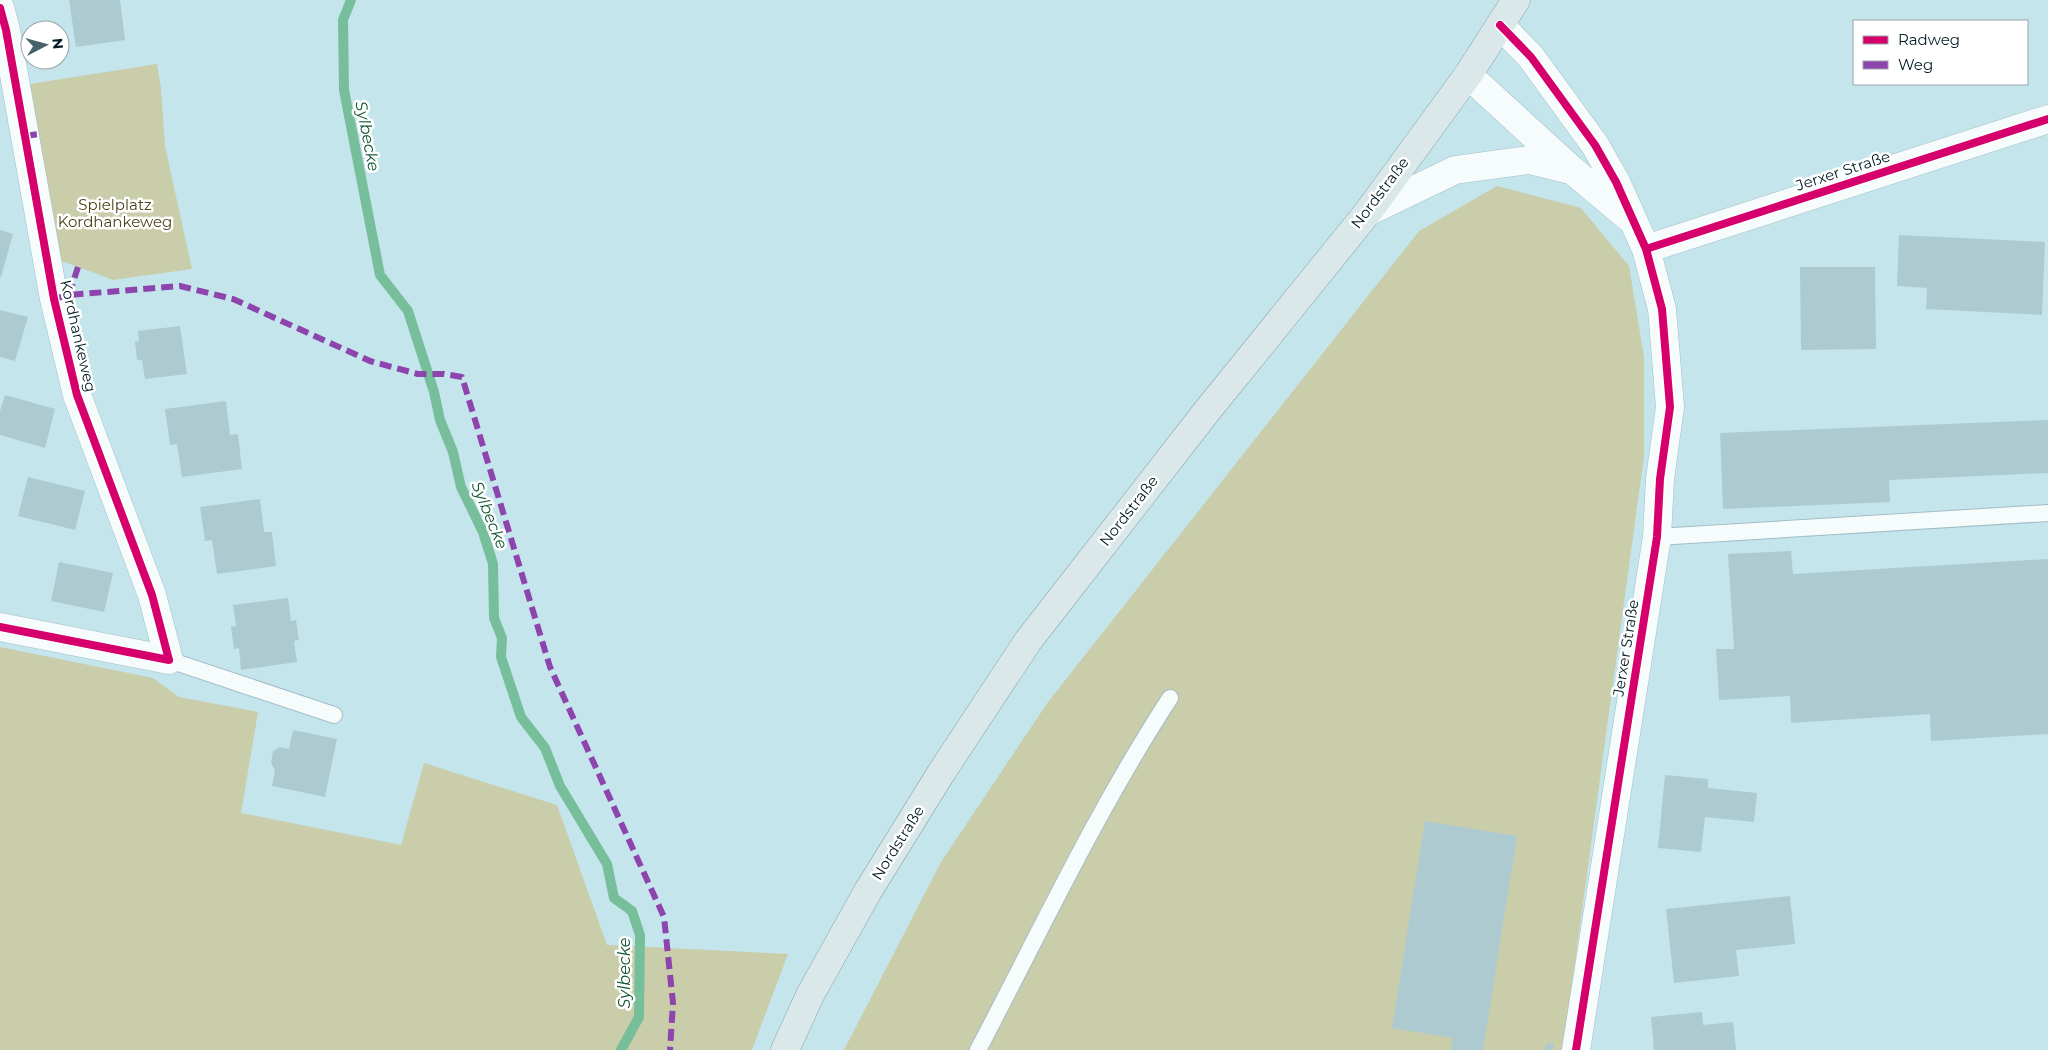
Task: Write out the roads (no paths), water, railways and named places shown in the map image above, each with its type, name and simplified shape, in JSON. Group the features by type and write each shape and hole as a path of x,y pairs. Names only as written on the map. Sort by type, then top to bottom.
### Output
{"main road":[{"name":"Nordstraße","path":"785,1050 810,995 868,890 941,773 1028,641 1207,411 1368,212 1468,75 1516,0"}],"street":[{"name":"Kordhankeweg","path":"0,8 6,30 54,299 76,395 152,595 169,660"},
{"name":"Jerxer Straße","path":"1500,25 1532,57 1595,145 1616,182 1631,220 1646,249 1662,309 1670,407 1660,479 1657,537 1576,1050"},
{"name":"Jerxer Straße","path":"1468,75 1572,170 1631,220"},
{"name":"Jerxer Straße","path":"1646,249 2048,119"},
{"name":"Jerxer Straße","path":"1368,212 1455,170 1529,160 1572,170"},
{"path":"0,627 169,660"}],"lane":[{"path":"1657,537 2048,513"},
{"path":"169,660 334,715"},
{"path":"978,1050 1095,825 1170,698"}],"waterway":[{"name":"Sylbecke","path":"351,0 343,20 344,90 380,275 408,311 434,392 440,420 453,452 461,487 483,532 493,564 494,618 502,638 501,657 521,717 545,748 560,786 607,864 614,898 632,911 640,935 639,1017 621,1050"}],"park label":[{"name":"Spielplatz Kordhankeweg","path":"115,214"}]}
